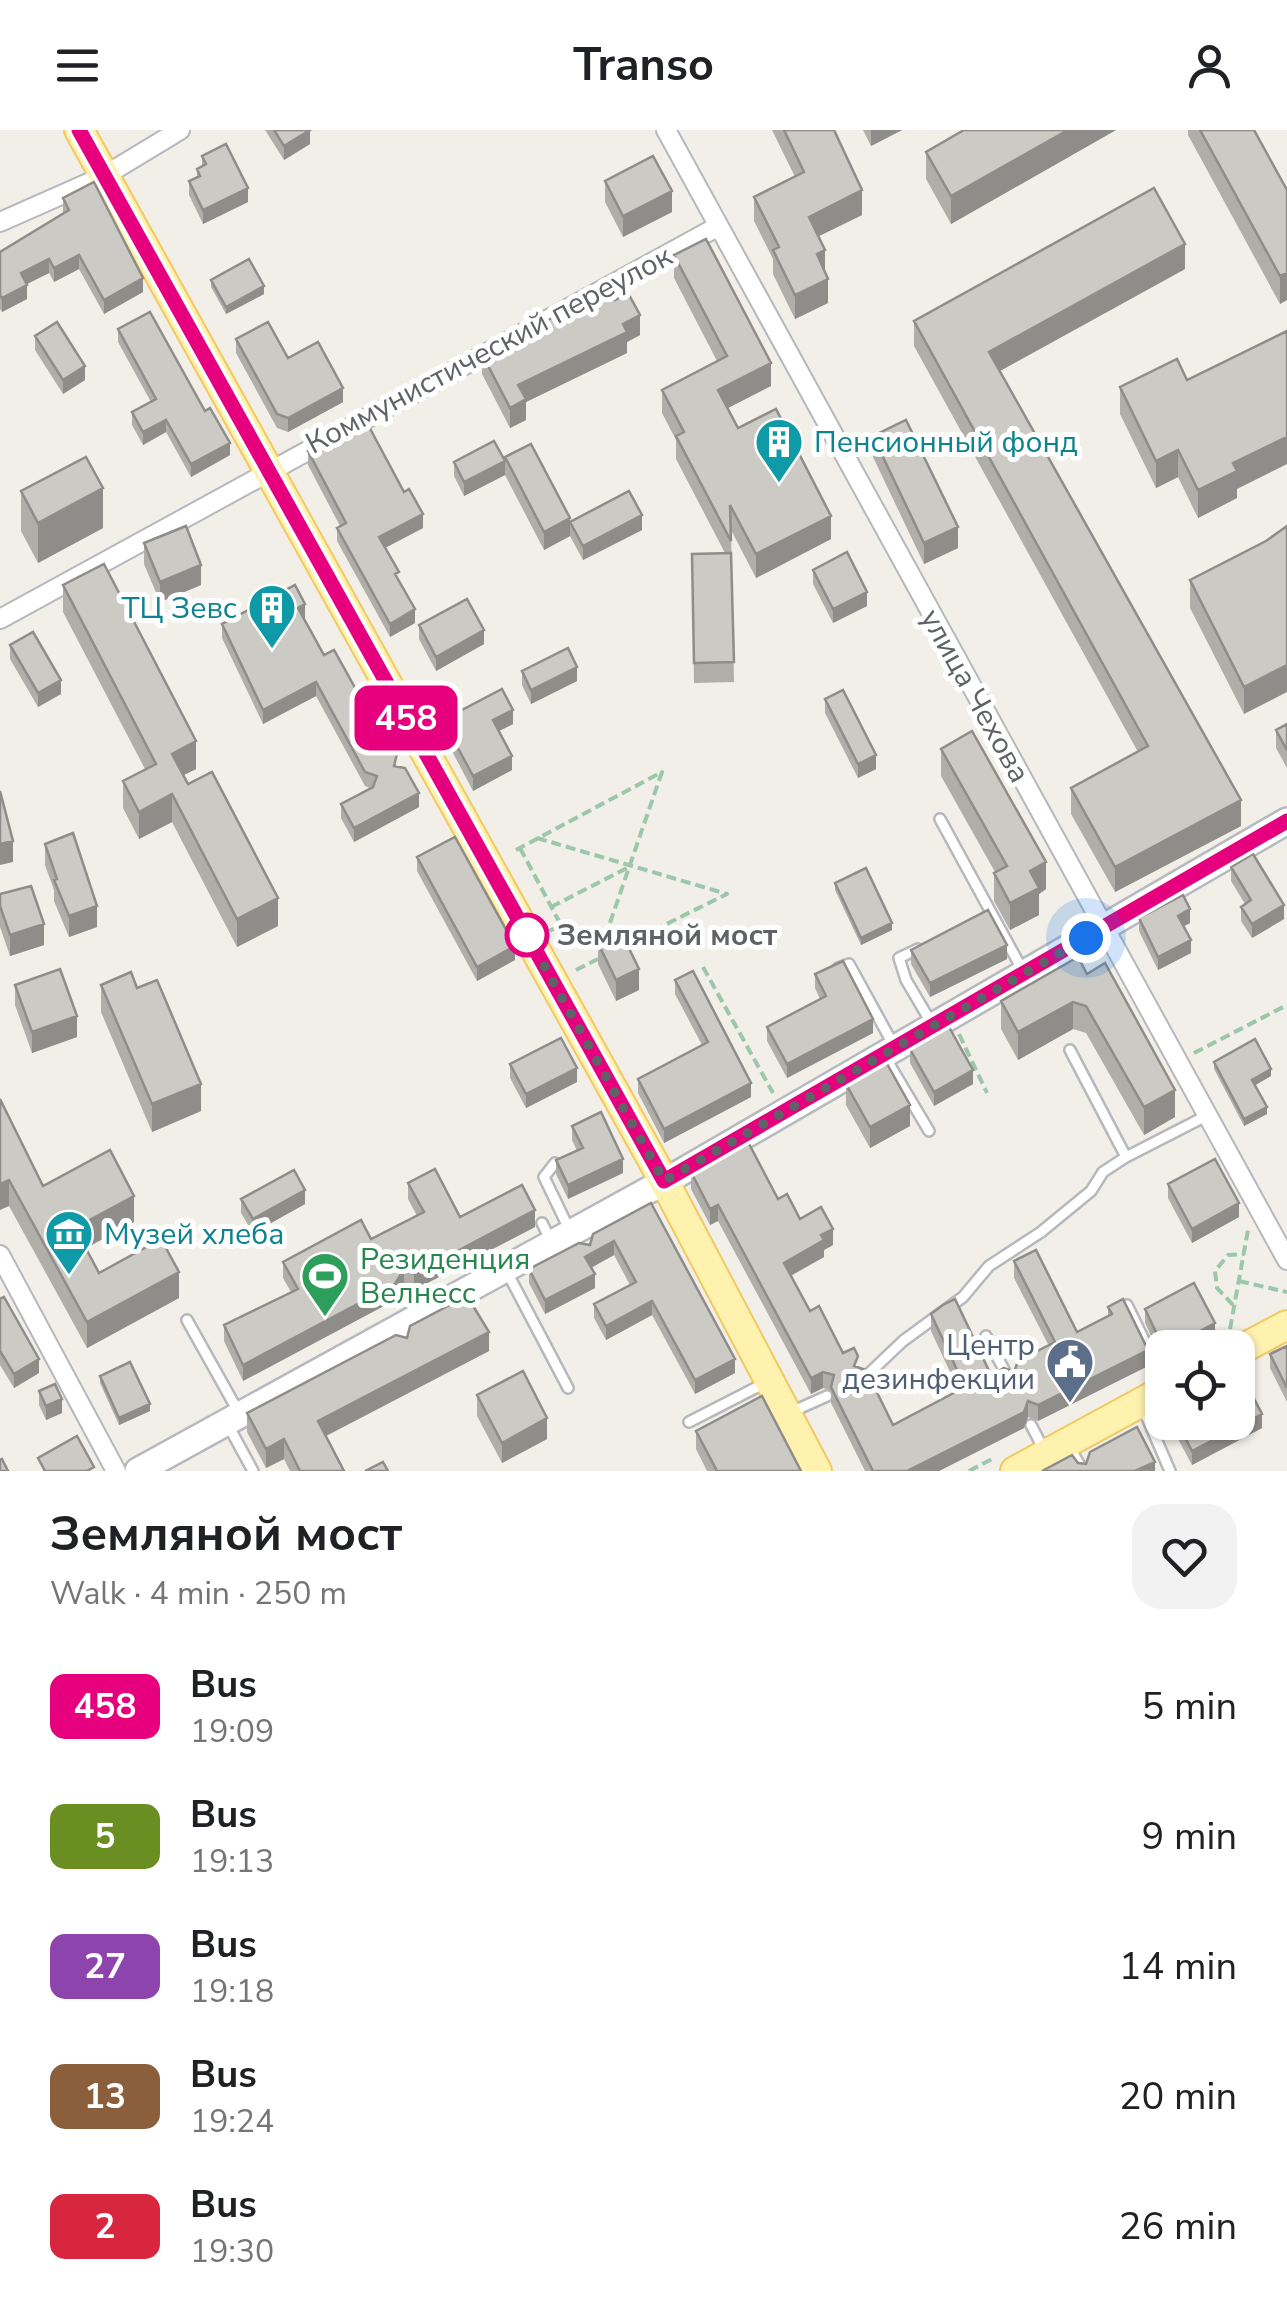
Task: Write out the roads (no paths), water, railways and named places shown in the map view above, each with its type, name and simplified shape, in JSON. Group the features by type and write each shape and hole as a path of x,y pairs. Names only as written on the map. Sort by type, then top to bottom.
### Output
{"main road":[{"path":"79,130 267,470 422,763 664,1181 818,1471"},
{"path":"1255,1336 1287,1325"},
{"path":"1015,1471 1145,1401"}],"street":[{"path":"0,222 104,176 180,130"},
{"name":"улица Чехова","path":"666,130 716,228 1210,1114 1287,1260"},
{"name":"Коммунистический переулок","path":"0,619 716,228"},
{"path":"138,1471 397,1335 420,1316 466,1297 565,1234 664,1181 1287,821"},
{"path":"0,1256 116,1471"}],"lane":[{"path":"940,820 1024,974"},
{"path":"976,920 992,913"},
{"path":"930,943 900,958 906,980 941,1022"},
{"path":"822,973 849,964 928,1131"},
{"path":"1070,1050 1126,1157"},
{"path":"862,1380 903,1341 963,1297 989,1266 1041,1232 1091,1191 1103,1172 1210,1114"},
{"path":"555,1163 544,1177 565,1234"},
{"path":"506,1270 568,1388"},
{"path":"407,1293 420,1316"},
{"path":"1128,1305 1145,1341"},
{"path":"187,1320 253,1471"},
{"path":"986,1336 1011,1381"},
{"path":"689,1422 769,1381"},
{"path":"787,1414 827,1396"},
{"path":"1030,1425 1084,1471"},
{"path":"1162,1440 1170,1471"}],"place":[{"name":"Пенсионный фонд","path":"779,484"},
{"name":"ТЦ Зевс","path":"272,650"},
{"name":"Земляной мост","path":"527,935"},
{"name":"Музей хлеба","path":"69,1276"},
{"name":"Резиденция Велнесс","path":"325,1318"},
{"name":"Центр дезинфекции","path":"1070,1404"}]}
